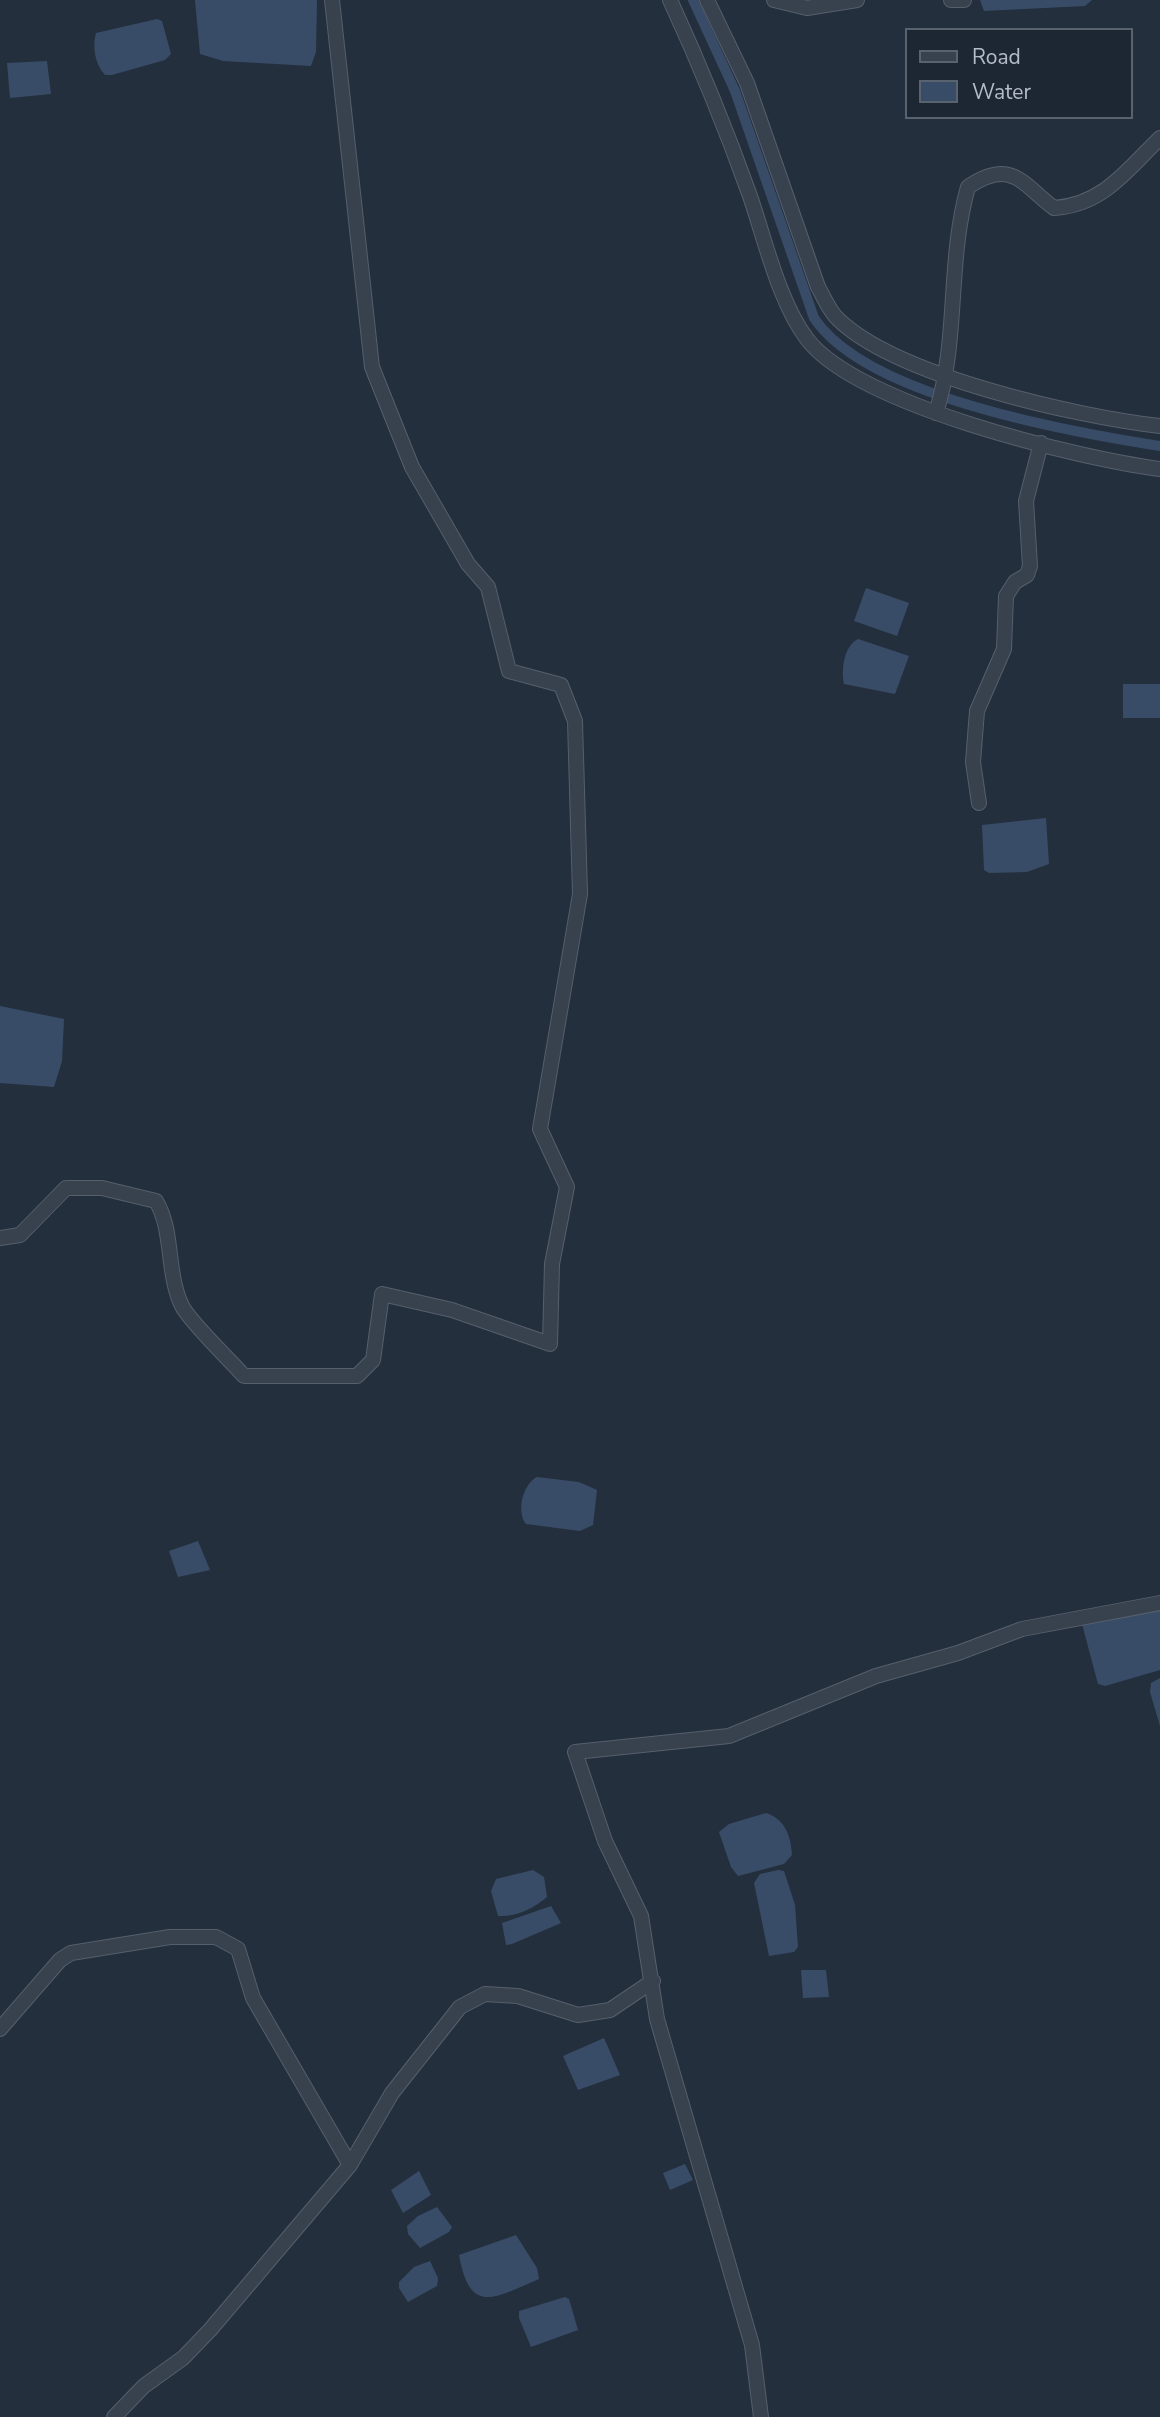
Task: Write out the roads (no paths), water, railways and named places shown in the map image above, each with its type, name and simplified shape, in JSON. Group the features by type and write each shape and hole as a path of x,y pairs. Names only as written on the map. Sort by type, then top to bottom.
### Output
{"street":[{"path":"0,1238 20,1236 66,1188 102,1188 156,1201 167,1218 165,1234 182,1306 244,1376 357,1376 373,1360 382,1294 452,1310 550,1344 552,1264 567,1187 540,1129 580,894 575,721 561,685 509,671 488,587 468,564 412,467 372,367 332,0"},
{"path":"670,0 715,98 793,319 823,357 844,372 936,413 1041,443 1160,469"},
{"path":"707,0 747,83 778,165 818,287 836,318 877,347 947,377 1045,403 1160,426"},
{"path":"774,0 807,8 857,0"},
{"path":"951,0 964,0"},
{"path":"936,413 947,377 952,287 968,187 978,180 996,175 1014,176 1028,183 1054,208 1076,207 1112,185 1160,138"},
{"path":"979,803 973,762 975,721 1004,649 1006,596 1015,582 1027,575 1030,566 1026,501 1041,443"},
{"path":"761,2417 752,2345 680,2107 657,2019 641,1916 605,1841 575,1752 729,1736 876,1676 958,1653 1022,1629 1160,1603"},
{"path":"0,2029 60,1960 71,1953 170,1937 225,1940 238,1949 253,1998 350,2165"},
{"path":"114,2417 144,2386 183,2358 210,2330 350,2165 392,2094 460,2007 485,1994 518,1996 578,2015 610,2010 653,1981"}],"water":[{"path":"195,0 317,0 316,52 311,66 223,61 200,54"},
{"path":"980,0 1092,0 1085,6 984,11"},
{"path":"157,19 162,21 171,54 165,60 105,75 95,55 96,33"},
{"path":"47,61 51,94 10,98 7,63"},
{"path":"866,588 909,603 897,636 854,621"},
{"path":"858,639 909,656 895,694 844,684 845,659 849,647"},
{"path":"1123,684 1160,684 1160,718 1123,718"},
{"path":"1046,818 1049,864 1027,872 989,873 984,870 982,825"},
{"path":"0,1006 64,1019 62,1061 54,1087 0,1083"},
{"path":"537,1477 579,1482 597,1490 593,1525 580,1531 526,1524 523,1519 522,1498 528,1485"},
{"path":"198,1541 210,1570 178,1577 169,1551"},
{"path":"1160,1610 1160,1670 1105,1686 1098,1684 1082,1624"},
{"path":"1160,1678 1160,1726 1150,1692 1151,1683"},
{"path":"766,1813 778,1819 786,1829 792,1855 784,1864 738,1876 731,1867 719,1832 729,1824"},
{"path":"533,1870 544,1877 547,1897 524,1911 498,1916 491,1891 496,1879"},
{"path":"784,1871 795,1905 798,1947 794,1952 769,1956 754,1883 760,1874"},
{"path":"551,1906 561,1923 506,1945 502,1923"},
{"path":"801,1970 826,1970 829,1997 803,1998"},
{"path":"604,2038 620,2075 578,2090 563,2056"},
{"path":"685,2164 693,2180 670,2190 663,2173"},
{"path":"419,2171 431,2195 403,2213 391,2190"},
{"path":"437,2207 452,2227 449,2232 420,2248 408,2234 407,2226 418,2216"},
{"path":"516,2235 537,2268 539,2279 497,2296 477,2294 464,2274 459,2255"},
{"path":"430,2261 438,2278 437,2286 408,2302 399,2288 399,2282 414,2267"},
{"path":"565,2297 569,2299 578,2330 531,2347 519,2318 519,2311"}],"waterway":[{"path":"693,0 735,91 814,318 840,345 877,369 923,389 973,406 1075,431 1160,446"}]}
